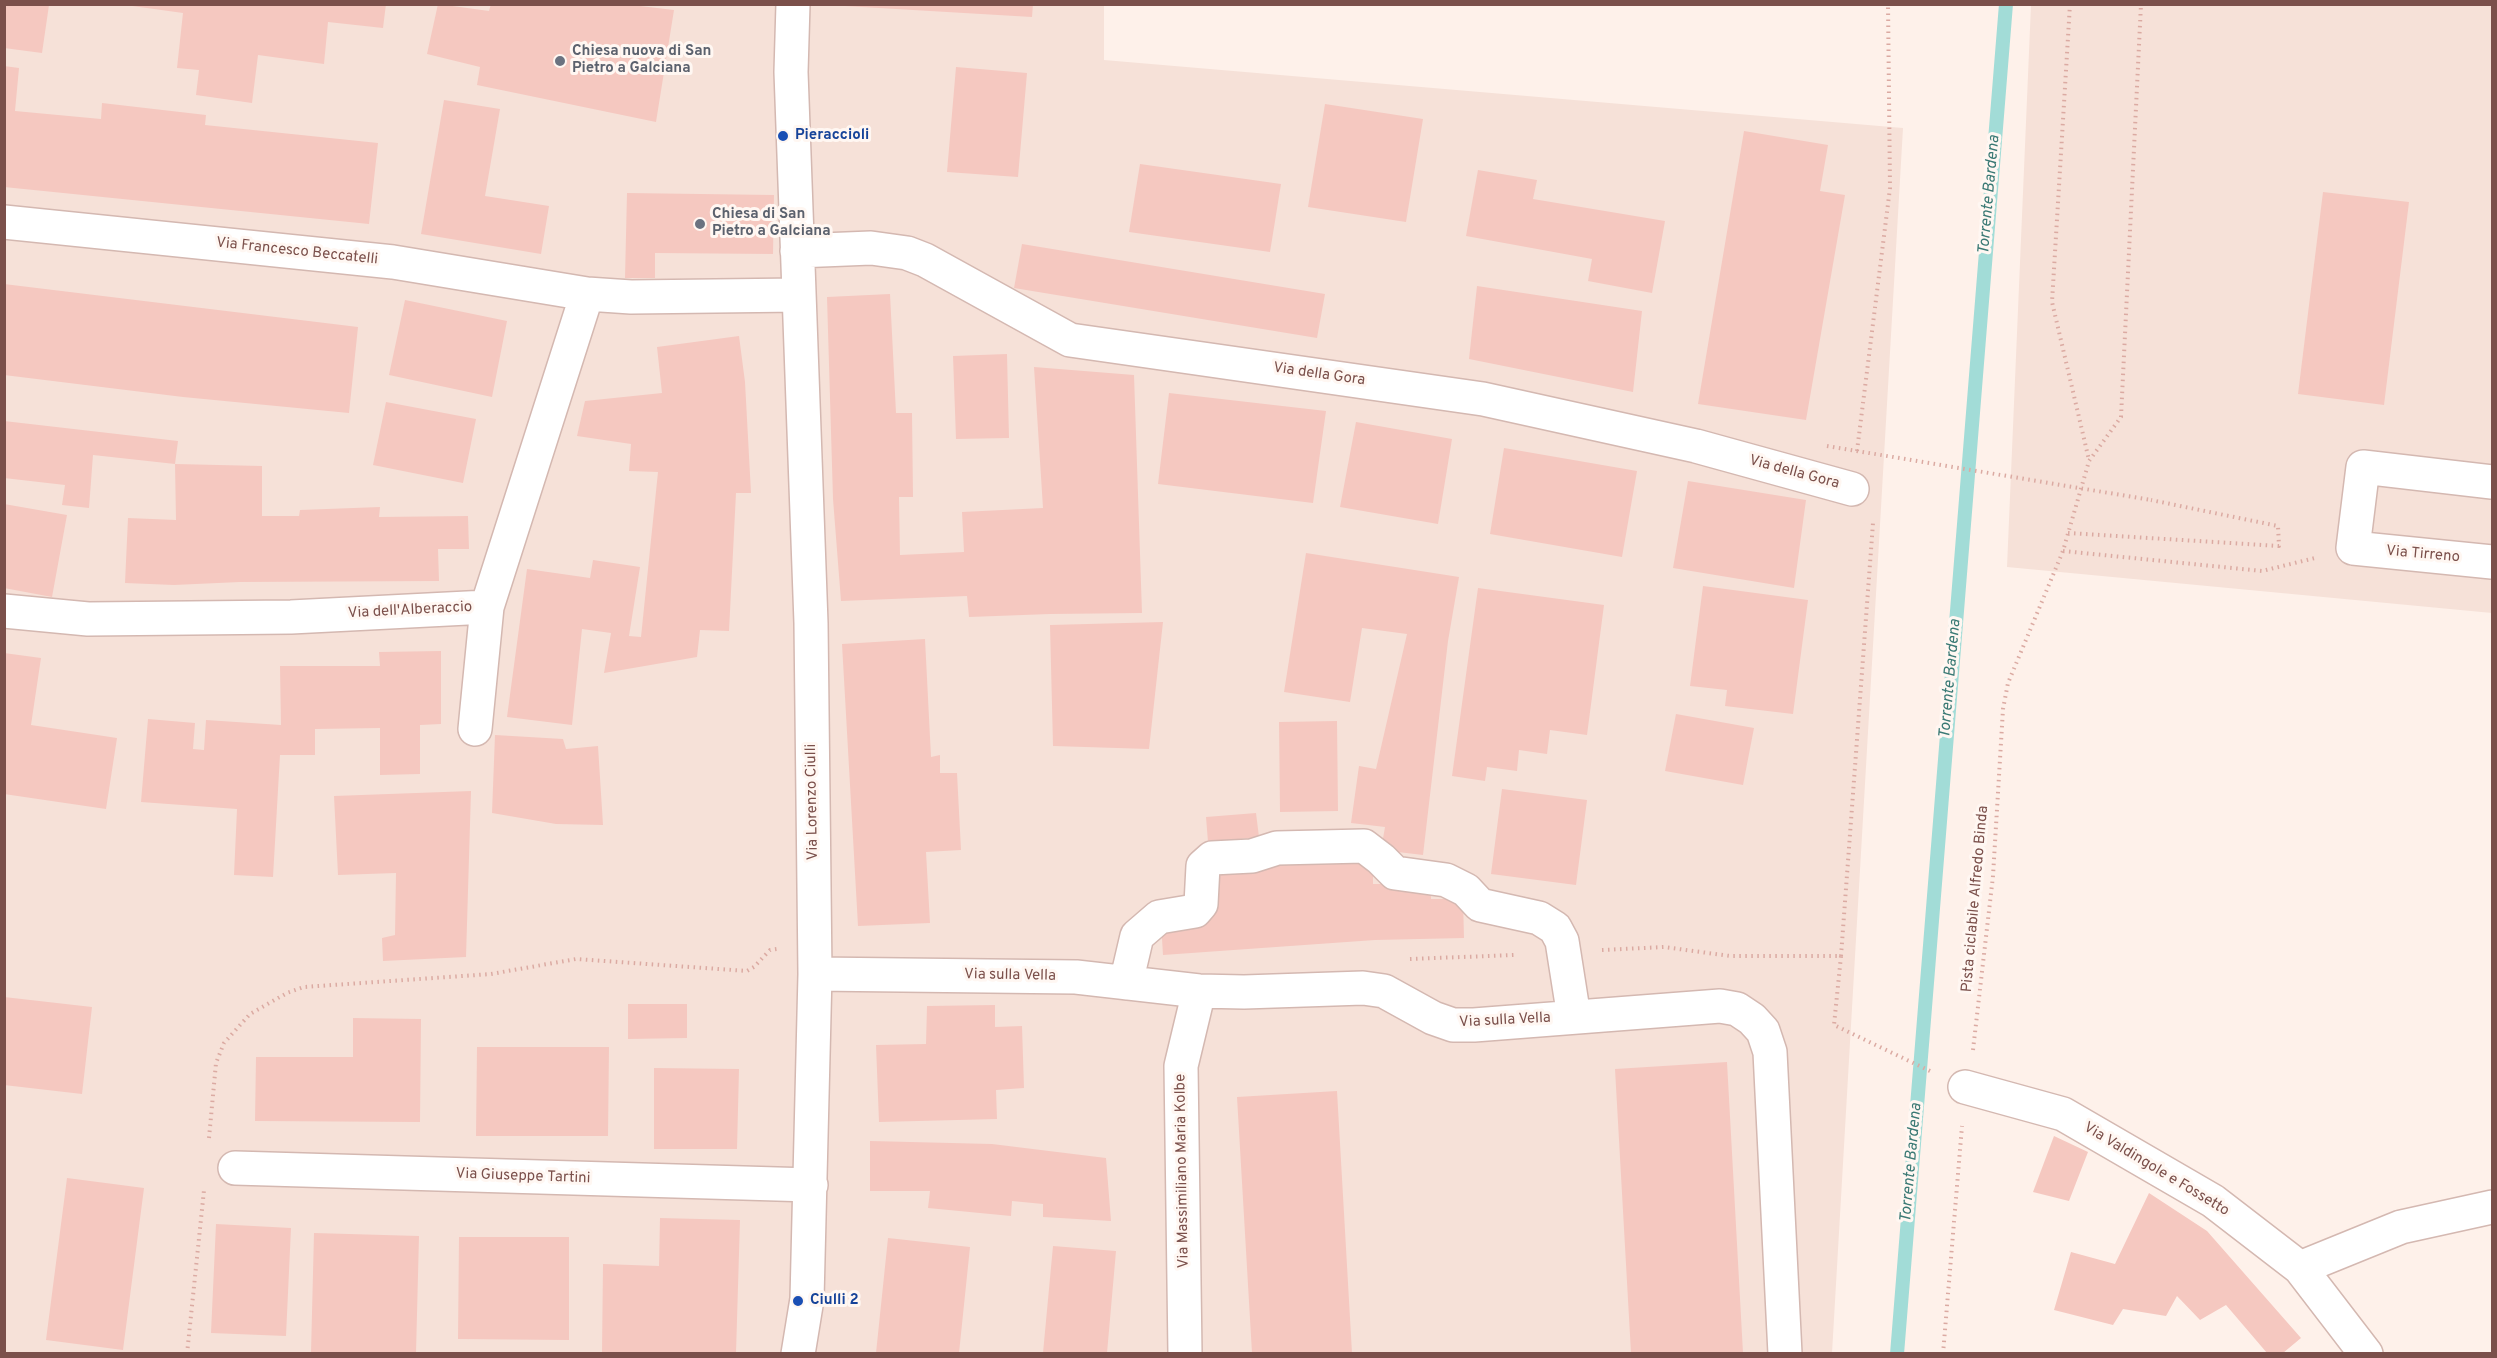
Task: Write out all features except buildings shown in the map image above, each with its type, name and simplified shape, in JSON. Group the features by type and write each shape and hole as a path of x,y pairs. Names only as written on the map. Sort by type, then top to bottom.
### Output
{"street":[{"name":"Via Lorenzo Ciulli","path":"793,4 790,72 811,623 815,974 812,1185 807,1299 798,1353"},
{"name":"Via Francesco Beccatelli","path":"4,222 393,262 587,294 631,297 799,295"},
{"name":"Via della Gora","path":"797,251 872,248 907,253 925,260 1070,340 1483,399 1696,446 1852,489"},
{"name":"Via dell'Alberaccio","path":"4,611 88,620 291,617 487,607 587,294"},
{"path":"2353,548 2363,467 2493,482"},
{"name":"Via Tirreno","path":"2353,548 2493,562"},
{"path":"475,729 487,607"},
{"path":"1126,983 1137,936 1159,918 1195,911 1201,904 1203,866 1212,858 1252,856 1277,848 1364,846 1395,873 1446,880 1466,890 1480,904 1539,918 1555,928 1562,941 1574,1017"},
{"name":"Via sulla Vella","path":"815,974 1076,977 1199,991 1244,992 1363,988 1384,991 1433,1018 1453,1025 1720,1006 1737,1009 1752,1019 1763,1031 1770,1052 1785,1353"},
{"name":"Via Massimiliano Maria Kolbe","path":"1185,1353 1181,1066 1199,991"},
{"name":"Via Valdingole e Fossetto","path":"1952,1081 2063,1114 2213,1202 2300,1268 2366,1353"},
{"name":"Via Giuseppe Tartini","path":"235,1167 812,1185"},
{"path":"2300,1268 2401,1227 2493,1207"}],"path":[{"path":"1840,956 1874,516 1852,489 1890,188 1888,4"},
{"path":"2070,4 2052,302 2089,461"},
{"path":"2089,461 2121,417 2141,4"},
{"path":"1827,446 2151,500 2278,526 2278,546 2068,533"},
{"name":"Pista ciclabile Alfredo Binda","path":"1943,1353 1952,1081 1974,1047 1993,876 2002,709 2008,683 2064,551 2089,461"},
{"path":"2064,551 2262,571 2353,548"},
{"path":"208,1144 216,1063 224,1043 250,1014 287,993 304,987 491,974 576,959 747,971 770,950"},
{"path":"1866,1040 1952,1081"},
{"path":"187,1353 205,1179"}],"shaded area":[{"path":"5,5 1104,5 1104,60 1903,128 1832,1353 5,1354"},
{"path":"2031,5 2492,5 2492,613 2007,567"}],"waterway":[{"name":"Torrente Bardena","path":"1897,1354 2006,4"}],"place":[{"name":"Chiesa nuova di San Pietro a Galciana","path":"560,61"},
{"name":"Pieraccioli","path":"783,136"},
{"name":"Chiesa di San Pietro a Galciana","path":"700,224"},
{"name":"Ciulli 2","path":"798,1301"}]}
